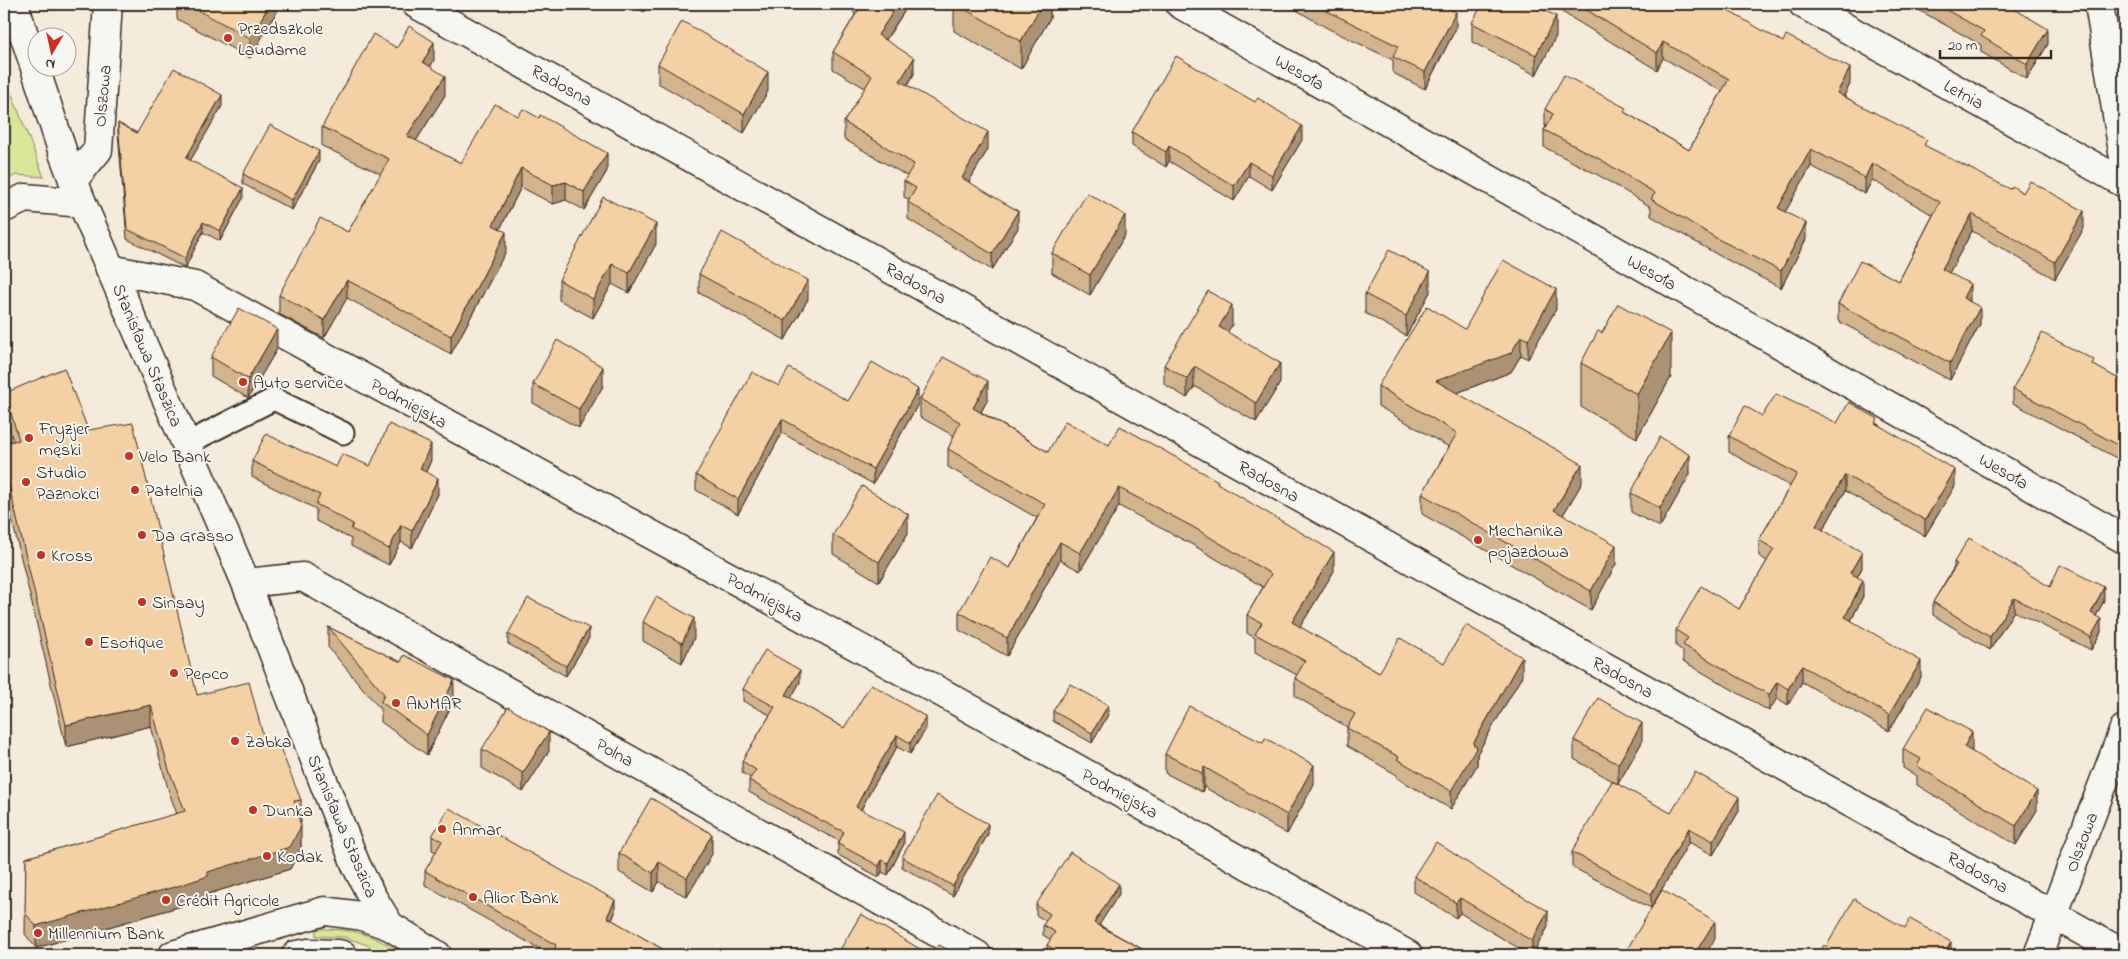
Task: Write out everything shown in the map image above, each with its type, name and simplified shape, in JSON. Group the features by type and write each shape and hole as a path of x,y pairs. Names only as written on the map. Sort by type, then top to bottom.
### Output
{"street":[{"name":"Stanisława Staszica","path":"14,4 78,191 246,584 356,865 371,895 390,926 437,955"},
{"name":"Olszowa","path":"78,191 98,150 108,4"},
{"name":"Radosna","path":"416,4 1436,574 2053,913 2124,954"},
{"name":"Wesoła","path":"1180,4 2124,539"},
{"name":"Letnia","path":"1803,4 2124,184"},
{"path":"2099,4 2124,158"},
{"path":"4,208 25,198 78,191"},
{"name":"Podmiejska","path":"110,268 195,286 946,695 1408,955"},
{"name":"Polna","path":"246,584 303,577 977,955"},
{"name":"Olszowa","path":"2038,955 2124,728"},
{"path":"173,955 325,911 362,916 390,926"},
{"path":"296,955 308,953 343,955"}],"lane":[{"path":"186,444 274,399 343,433"}],"green space":[{"path":"4,74 44,177 16,175 4,182"},
{"path":"316,929 343,930 364,934 406,955 382,955 367,945 344,937 316,936"}],"building":[{"path":"186,4 270,4 250,38"},
{"path":"862,4 898,4 878,35 914,58 900,81 988,132 962,178 1018,211 992,254 908,202 916,188 904,181 914,164 844,122 872,76 833,52"},
{"path":"956,4 1042,4 1021,41"},
{"path":"1314,4 1440,4 1456,12 1425,72 1393,57 1398,46"},
{"path":"1482,4 1516,4 1523,8 1525,4 1531,4 1556,16 1536,55 1472,23"},
{"path":"1577,4 1716,4 1783,42 1786,35 1850,68 1837,93 1927,140 1924,145 2010,189 2012,186 2023,193 2030,181 2084,211 2055,262 1972,214 1942,269 1970,284 1963,298 1980,307 1950,363 1838,304 1860,261 1899,281 1940,202 1872,163 1865,178 1811,149 1778,208 1806,223 1781,271 1718,239 1651,199 1655,193 1598,158 1544,130 1553,114 1545,109 1564,75 1626,108 1624,112 1689,150 1729,79 1663,42 1657,53"},
{"path":"1936,4 2006,4 2048,29 2027,64 1981,36 1984,31"},
{"path":"682,21 768,72 744,114 658,64"},
{"path":"409,26 434,42 423,62 445,76 407,136 461,163 495,104 518,116 523,109 539,118 540,115 607,153 584,192 566,182 553,185 521,168 493,225 506,232 451,336 347,280 324,320 279,295 320,218 348,232 389,159 322,127 373,34 397,48"},
{"path":"1176,56 1255,102 1258,98 1302,126 1272,175 1249,162 1234,186 1169,146 1166,152 1132,132"},
{"path":"174,68 222,95 186,158 243,188 220,231 203,222 185,258 127,229 118,123 137,133"},
{"path":"270,125 319,151 292,200 243,174"},
{"path":"1087,193 1125,215 1090,275 1052,253"},
{"path":"603,197 656,224 629,273 612,264 593,299 559,280"},
{"path":"722,232 808,280 785,321 699,274"},
{"path":"1389,250 1430,272 1406,316 1365,294"},
{"path":"1503,260 1556,289 1528,340 1521,336 1511,353 1436,381 1582,464 1554,510 1616,545 1591,591 1422,494 1457,433 1378,386 1427,306 1465,329"},
{"path":"1208,291 1232,305 1219,327 1280,363 1256,403 1196,367 1194,367 1187,379 1164,365"},
{"path":"1618,304 1671,333 1637,394 1581,363 1598,331 1602,333"},
{"path":"239,308 277,329 248,379 211,357"},
{"path":"2042,333 2094,360 2092,364 2124,382 2124,448 2013,389"},
{"path":"557,340 603,367 579,409 533,384"},
{"path":"943,357 988,381 973,408 1048,452 1065,421 1109,445 1120,426 1218,481 1217,483 1334,552 1292,622 1379,673 1400,638 1444,663 1466,625 1522,657 1473,744 1477,747 1451,791 1397,759 1399,757 1347,728 1355,714 1295,678 1305,661 1255,634 1262,623 1247,615 1271,574 1193,527 1119,488 1080,553 1060,542 1007,638 959,612 990,557 1010,568 1045,504 948,449 960,422 920,399"},
{"path":"872,362 918,389 873,469 782,419 738,499 696,475 752,372 779,386 789,368 848,401"},
{"path":"64,368 88,430 133,423 197,695 249,682 265,743 277,740 301,800 294,801 301,826 290,847 208,872 208,876 178,886 36,926 25,913 26,858 185,811 169,770 151,705 66,725 7,477 8,442 19,440 5,393"},
{"path":"1776,394 1837,423 1849,402 1878,419 1875,423 1955,470 1925,520 1845,475 1816,526 1862,552 1850,573 1863,580 1845,617 1921,661 1889,715 1802,666 1788,689 1777,682 1769,695 1683,645 1688,638 1676,630 1701,586 1739,609 1774,549 1759,540 1797,474 1729,436 1745,406 1762,416"},
{"path":"389,424 431,444 420,469 438,478 412,531 401,525 389,549 351,529 353,524 316,504 320,495 252,461 266,434 336,467 342,454 370,466"},
{"path":"1660,437 1690,455 1660,508 1631,493"},
{"path":"862,486 908,514 879,562 833,535"},
{"path":"1969,538 2050,587 2060,565 2104,587 2091,613 2101,619 2091,637 2014,598 1990,637 1933,602 1957,564 1954,562"},
{"path":"656,597 694,618 682,643 643,622"},
{"path":"528,598 589,628 566,666 508,634"},
{"path":"328,627 401,662 404,655 454,680 427,735 381,702 384,694"},
{"path":"765,650 800,670 786,695 844,728 871,684 926,717 910,743 897,735 856,807 904,832 888,863 882,860 879,866 838,844 844,832 789,804 749,780 756,770 742,761 775,707 743,689"},
{"path":"1070,684 1108,705 1092,733 1053,711"},
{"path":"1598,698 1642,723 1618,764 1574,740"},
{"path":"1189,706 1263,743 1265,738 1314,765 1287,815 1204,767 1202,773 1165,754"},
{"path":"508,707 549,732 523,773 482,749"},
{"path":"1928,707 1972,732 1964,747 2037,791 2016,826 1917,766 1921,759 1903,749"},
{"path":"1695,772 1739,797 1713,841 1689,828 1651,894 1572,852 1612,781 1671,813"},
{"path":"937,795 988,824 953,886 902,857"},
{"path":"651,798 712,834 687,878 659,862 653,873 619,853"},
{"path":"449,808 615,900 607,917 673,955 553,954 556,945 425,871 442,841 432,836"},
{"path":"1436,842 1500,884 1548,911 1532,941 1460,898 1456,903 1414,876"},
{"path":"1070,852 1119,884 1094,923 1153,955 1063,955 1047,945 1055,932 1043,925 1050,914 1036,905"},
{"path":"1662,890 1715,921 1694,955 1619,955 1622,951 1625,953"},
{"path":"1854,899 1905,928 1910,919 1951,942 1944,955 1818,955 1824,945 1826,947"},
{"path":"861,914 930,955 837,955"},
{"path":"939,945 958,955 933,955"}],"place":[{"name":"Przedszkole Laudame","path":"228,38"},
{"name":"Auto service","path":"243,382"},
{"name":"Fryzjer męski","path":"29,438"},
{"name":"Velo Bank","path":"129,456"},
{"name":"Studio Paznokci","path":"26,482"},
{"name":"Patelnia","path":"135,490"},
{"name":"Da Grasso","path":"142,535"},
{"name":"Mechanika pojazdowa","path":"1478,540"},
{"name":"Kross","path":"41,555"},
{"name":"Sinsay","path":"142,602"},
{"name":"Esotique","path":"89,642"},
{"name":"Pepco","path":"174,673"},
{"name":"ANMAR","path":"396,703"},
{"name":"Żabka","path":"235,741"},
{"name":"Dunka","path":"253,810"},
{"name":"Anmar","path":"442,829"},
{"name":"Kodak","path":"267,856"},
{"name":"Alior Bank","path":"473,897"},
{"name":"Crédit Agricole","path":"166,900"},
{"name":"Millennium Bank","path":"38,933"}]}
